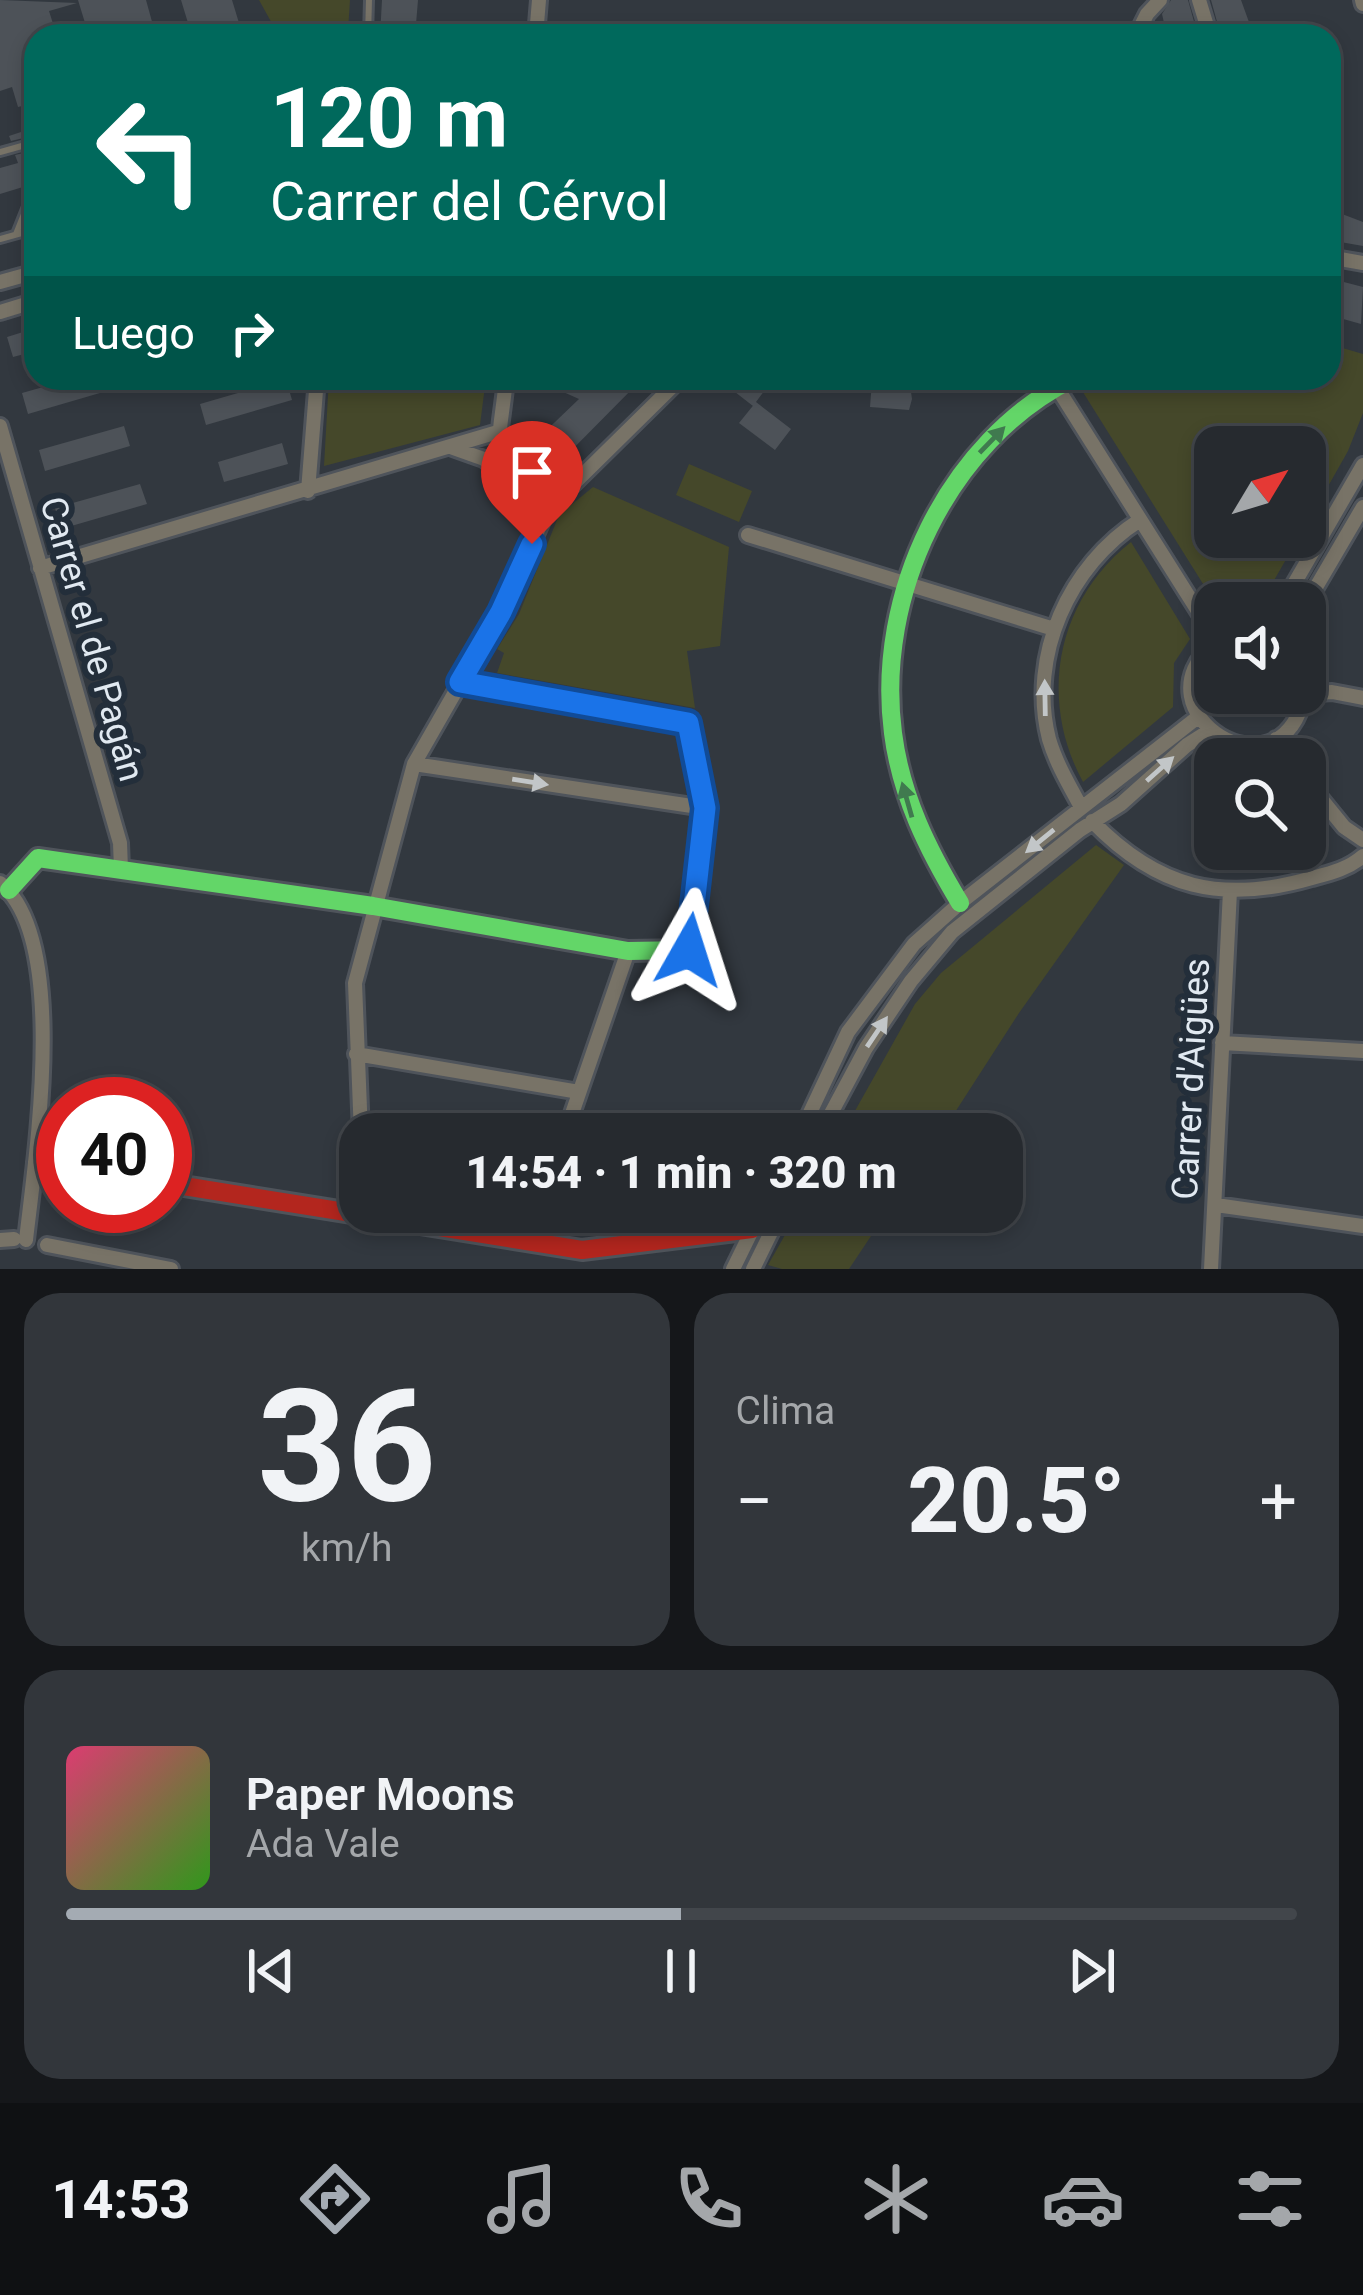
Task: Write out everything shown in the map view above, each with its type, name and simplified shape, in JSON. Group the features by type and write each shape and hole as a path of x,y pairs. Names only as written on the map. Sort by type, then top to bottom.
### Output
{"street":[{"path":"1142,24 1160,0"},
{"path":"308,491 316,390"},
{"path":"501,473 505,390"},
{"path":"360,1113 355,983 414,764 501,612 548,510 668,390"},
{"path":"960,903 913,821 895,756 888,673 903,585 931,522 959,476 996,435 1050,390"},
{"path":"1066,390 1194,607"},
{"name":"Carrer el de Pagán","path":"0,426 120,843 122,869"},
{"path":"40,568 501,431"},
{"path":"453,448 484,460 512,490 548,510"},
{"path":"1294,582 1363,465"},
{"path":"1319,582 1363,507"},
{"path":"1082,807 1063,775 1044,715 1044,681 1054,629 1098,552 1140,520"},
{"path":"748,535 1054,629"},
{"path":"13,1240 35,1162 44,1037 33,934 4,887 38,858 373,906 628,951 689,950 705,808 688,723 460,682"},
{"path":"1326,692 1363,698"},
{"path":"1197,714 1220,738"},
{"path":"1277,738 1299,714"},
{"path":"810,1113 848,1033 914,944 1198,717"},
{"path":"831,1113 866,1048 911,981 952,932 1209,731"},
{"path":"414,764 705,808"},
{"path":"1326,805 1344,827 1363,840"},
{"path":"1092,821 1141,863 1206,890 1287,886 1337,872 1363,856"},
{"name":"Carrer d'Aigües","path":"1211,1269 1230,891"},
{"path":"572,1113 628,951"},
{"path":"1222,1043 1363,1052"},
{"path":"356,1054 579,1092"},
{"path":"192,1188 339,1210"},
{"path":"1216,1205 1363,1226"},
{"path":"477,1233 582,1250 685,1233"},
{"path":"529,1242 532,1233"},
{"path":"733,1269 751,1233"},
{"path":"753,1269 771,1233"},
{"path":"47,1244 171,1269"}],"lane":[{"path":"16,234 24,214"},
{"path":"0,238 24,232"}],"green space":[{"path":"259,0 350,0 348,24 272,24"},
{"path":"1341,348 1363,354 1363,413 1326,490 1326,426 1194,426 1194,558 1287,558 1273,582 1202,582 1082,390 1341,390"},
{"path":"328,390 484,390 480,425 324,466"},
{"path":"689,464 752,491 739,522 676,495"},
{"path":"593,487 729,547 720,646 687,651 695,708 497,673 504,653 497,649 519,614 559,515"},
{"path":"1131,542 1190,639 1174,663 1173,707 1083,782 1061,718 1062,653 1086,593"},
{"path":"1096,845 1124,865 955,1113 854,1113 915,1004 941,973"},
{"path":"786,1233 873,1233 849,1269 768,1265"}],"building":[{"path":"0,0 77,3 49,11 53,24 24,24 24,106 18,107 12,87 0,91"},
{"path":"78,0 146,0 153,24 85,24"},
{"path":"181,0 232,0 239,24 188,24"},
{"path":"382,0 418,0 416,24 381,24"},
{"path":"1171,0 1188,0 1195,24 1164,24 1162,14"},
{"path":"1211,0 1241,0 1250,24 1218,24"},
{"path":"24,153 24,187 0,194 0,168 18,163 15,155"},
{"path":"1341,214 1363,222 1363,246 1341,242"},
{"path":"1341,281 1363,287 1361,324 1341,318"},
{"path":"24,332 24,354 13,357 7,337"},
{"path":"33,390 110,390 28,414 22,393"},
{"path":"248,390 289,390 292,400 206,425 200,404"},
{"path":"559,390 631,390 553,469 531,445 579,399"},
{"path":"732,390 765,390 753,406"},
{"path":"871,390 911,390 909,410 870,407"},
{"path":"756,402 791,429 775,450 739,423"},
{"path":"124,426 130,446 45,471 39,450"},
{"path":"282,443 288,464 224,482 218,462"},
{"path":"140,484 147,504 61,529 55,508"}],"traffic: fast":[{"path":"960,903 937,863 902,779 890,681 896,629 909,577 929,528 956,482 990,441 1055,390"},
{"path":"9,890 38,858 373,906 628,951 689,950 705,808 687,723 644,715"}],"traffic: jam":[{"path":"460,682 644,715"},
{"path":"192,1187 339,1211"},
{"path":"476,1233 582,1250 720,1233"}],"route":[{"path":"532,544 501,612 460,682 688,723 705,808 689,950"}]}
